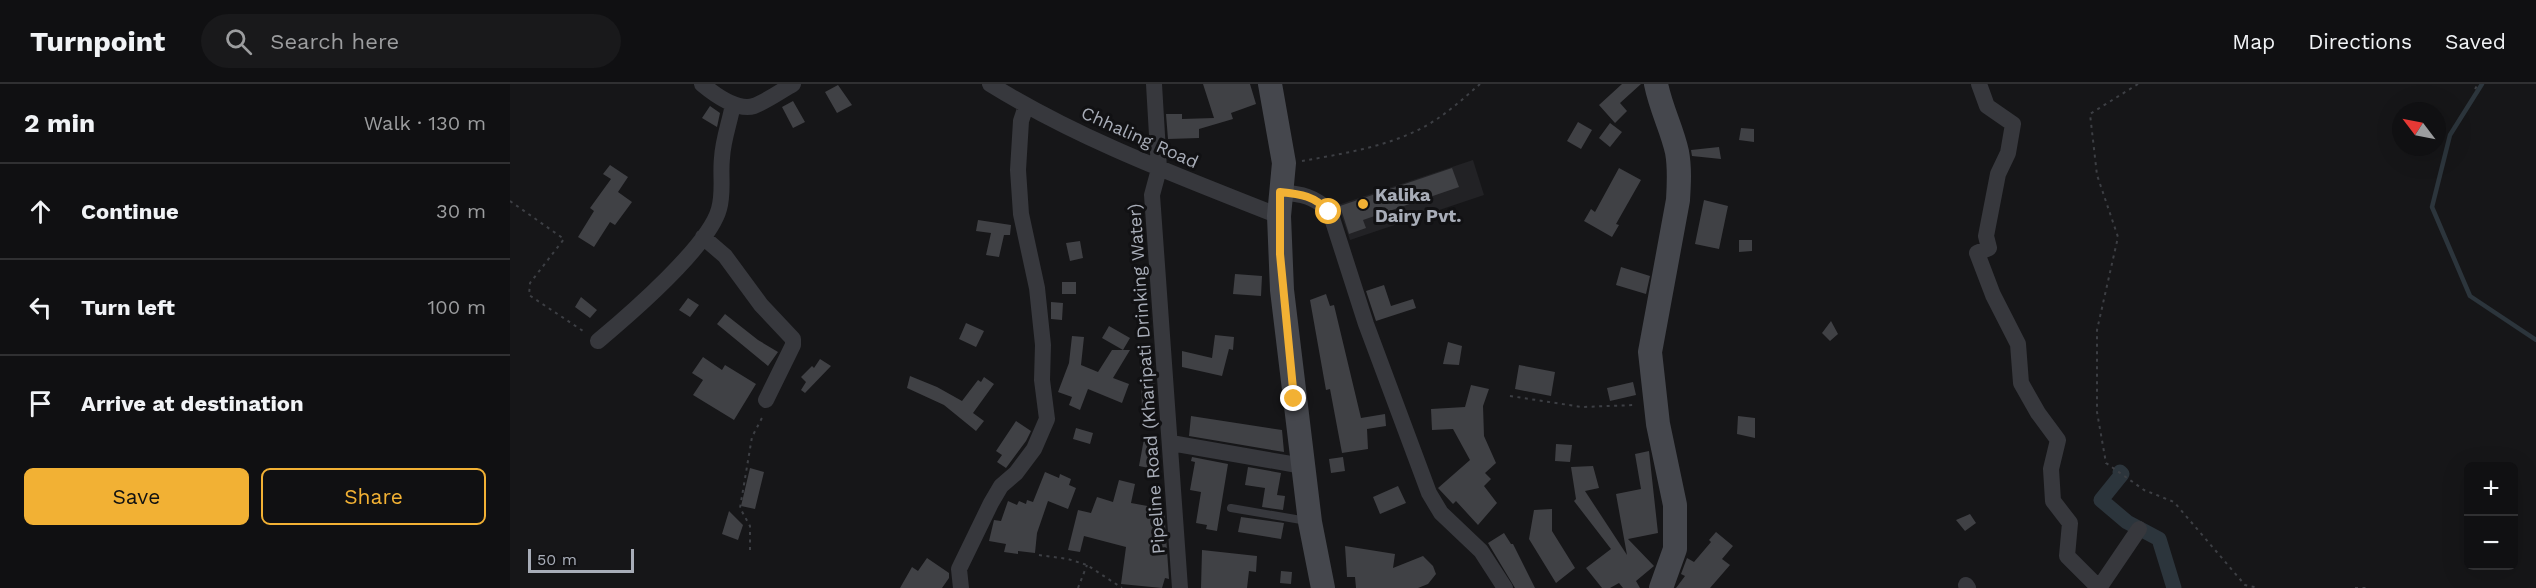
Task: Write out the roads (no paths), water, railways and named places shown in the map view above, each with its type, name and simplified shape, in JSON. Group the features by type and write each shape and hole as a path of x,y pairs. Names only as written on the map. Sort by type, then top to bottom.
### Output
{"main road":[{"path":"1270,84 1284,164 1280,204 1282,290 1310,522 1323,588"},
{"path":"1656,84 1660,108 1677,152 1679,174 1678,200 1650,352 1656,404 1676,505 1676,549 1661,588"}],"street":[{"path":"702,84 714,94 734,104 753,106 793,84"},
{"name":"Chhaling Road","path":"990,84 1026,106 1159,169 1280,204 1306,195 1316,200 1329,212 1366,324 1429,493 1441,513 1480,551 1505,588"},
{"name":"Pipeline Road (Kharipati Drinking Water)","path":"1154,84 1159,169 1152,195 1180,588"},
{"path":"1979,84 1988,106 2013,124 2008,153 1998,174 1986,236 1989,248 1977,253 1993,295 2018,344 2021,383 2038,413 2058,440 2051,470 2053,501 2070,523 2067,556 2099,588 2139,529"},
{"path":"598,341 656,289 703,237 719,210 722,188 721,159 725,132 734,104"},
{"path":"961,588 959,568 991,503 1001,486 1016,473 1034,449 1047,419 1042,380 1043,345 1037,288 1021,214 1018,170 1021,121 1026,106"},
{"path":"703,237 724,256 761,305 793,339 793,345 766,400"},
{"path":"1171,443 1303,466"}],"lane":[{"path":"1231,508 1310,522"}],"waterway":[{"path":"2482,84 2450,135 2432,207 2470,296 2536,340"},
{"path":"2120,472 2122,474 2101,500 2127,522 2159,539 2174,588"}],"place":[{"name":"Kalika Dairy Pvt.","path":"1363,204"}]}
